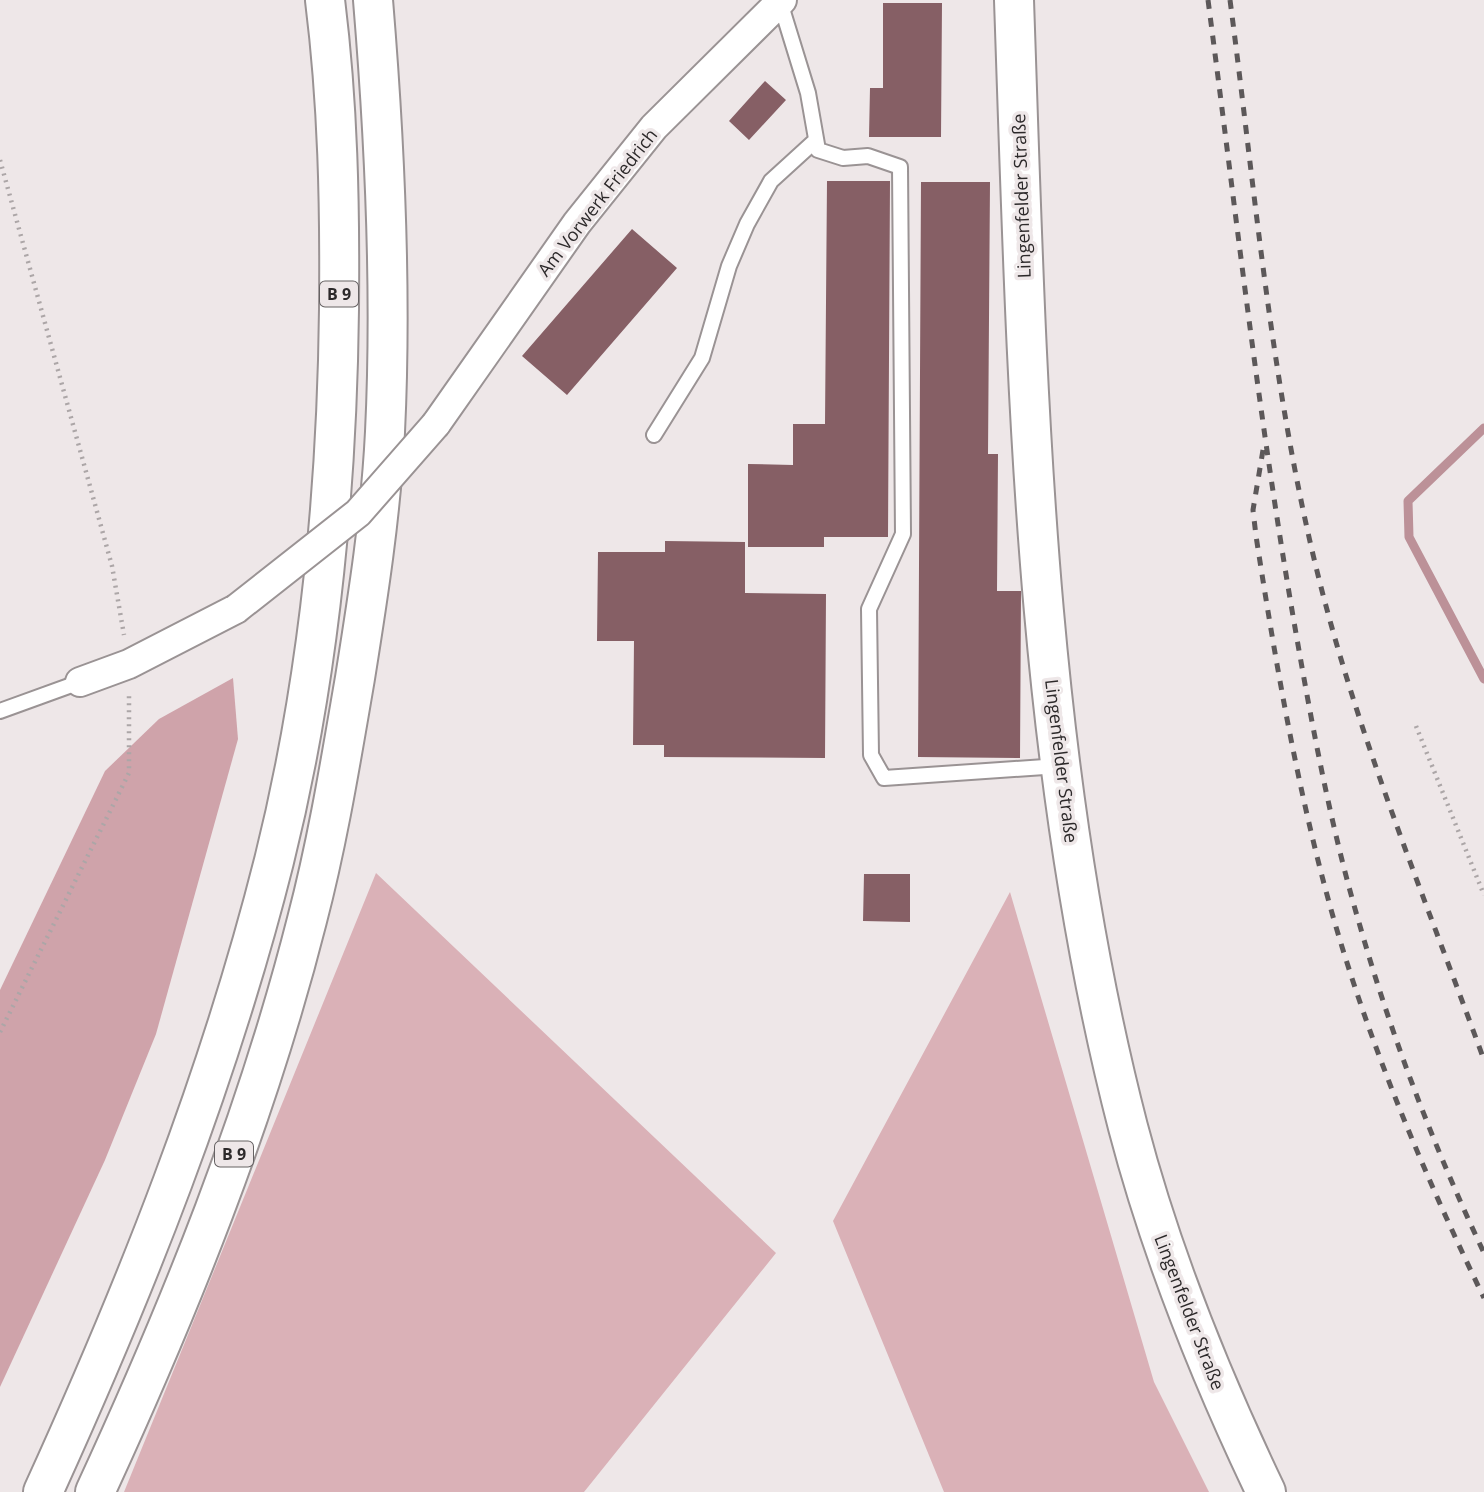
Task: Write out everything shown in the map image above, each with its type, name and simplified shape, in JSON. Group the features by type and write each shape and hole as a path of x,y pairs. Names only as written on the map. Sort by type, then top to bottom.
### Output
{"main road":[{"name":"B 9","path":"43,1492 115,1334 214,1066 274,858 305,711 338,423 339,169 325,0"},
{"name":"B 9","path":"95,1492 208,1227 262,1077 307,921 334,803 368,600 385,433 385,183 373,0"},
{"name":"Lingenfelder Straße","path":"1014,0 1037,516 1062,766 1080,902 1128,1126 1159,1232 1197,1336 1266,1492"}],"street":[{"name":"Am Vorwerk Friedrich","path":"80,682 129,664 236,610 358,513 436,424 577,223 654,127 781,1"}],"lane":[{"path":"781,1 808,93 818,150 844,158 869,156 900,167 903,534 869,608 871,755 884,778 1062,766"},
{"path":"654,435 702,358 729,266 747,223 771,181 816,139"},
{"path":"0,711 80,682"}],"path":[{"path":"0,160 112,566 129,664 129,773 0,1032"},
{"path":"1416,726 1484,895"}],"shaded area":[{"path":"233,678 238,739 156,1034 105,1160 0,1387 0,990 105,771 159,719"},
{"path":"376,873 776,1253 584,1492 124,1492"},
{"path":"1010,892 1154,1382 1209,1492 944,1492 833,1221"}],"building":[{"path":"883,3 942,3 941,137 869,137 870,88 883,88"},
{"path":"765,81 786,100 749,140 729,121"},
{"path":"827,181 890,181 888,537 824,537 824,547 748,547 748,464 793,465 793,424 825,424"},
{"path":"921,182 990,182 988,454 998,454 997,591 1021,591 1020,758 918,757"},
{"path":"632,229 677,268 567,395 522,356"},
{"path":"665,541 745,542 745,593 826,594 825,758 664,757 664,745 633,745 634,641 597,641 598,552 665,552"},
{"path":"864,874 910,874 910,922 863,921"}],"waterway":[{"path":"1484,428 1408,501 1409,537 1484,679"}],"railway":[{"path":"1208,0 1280,539 1330,811 1372,968 1400,1051 1448,1173 1484,1253"},
{"path":"1230,0 1276,358 1301,501 1317,571 1372,756 1484,1060"},
{"path":"1263,450 1253,510 1256,536 1289,729 1321,873 1365,1017 1401,1112 1484,1298"}]}
